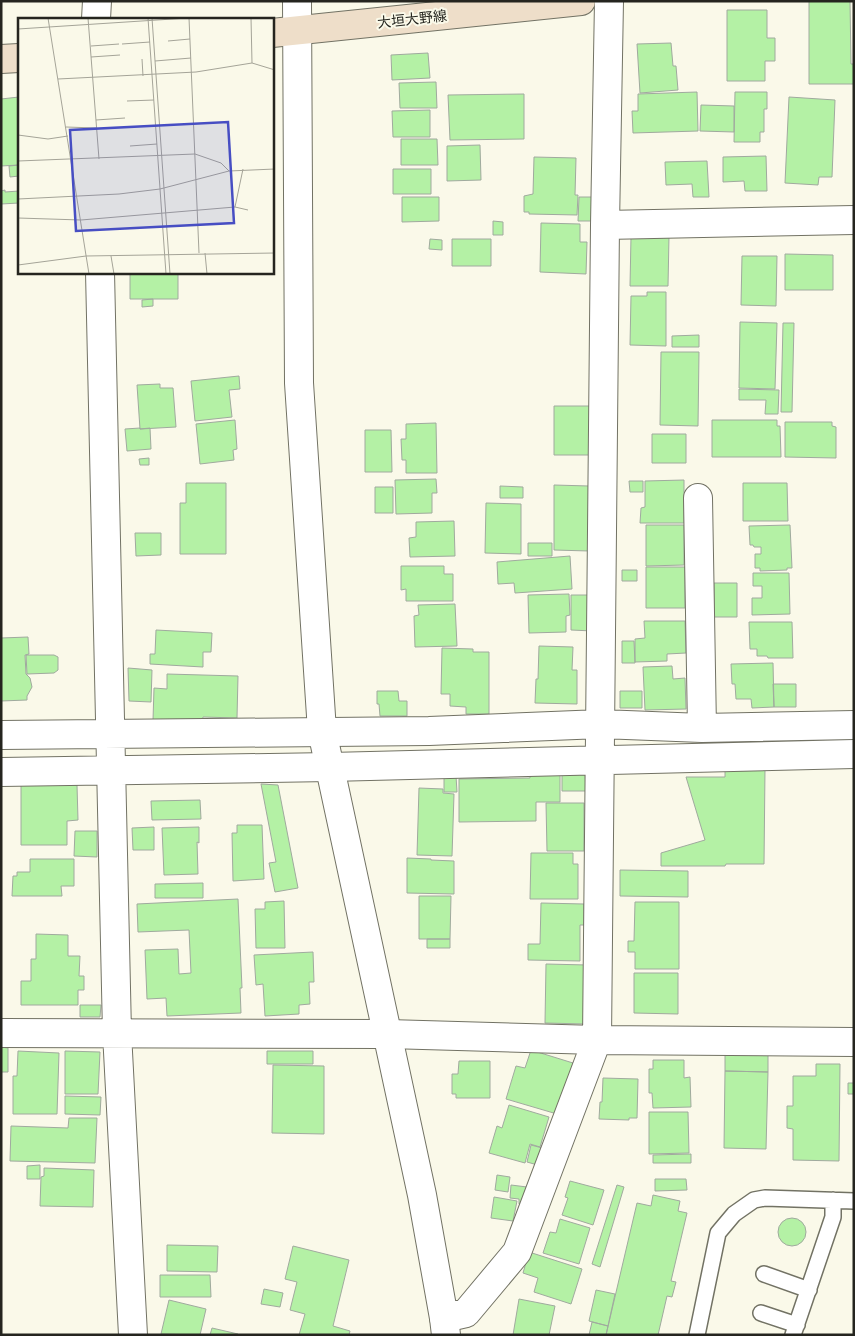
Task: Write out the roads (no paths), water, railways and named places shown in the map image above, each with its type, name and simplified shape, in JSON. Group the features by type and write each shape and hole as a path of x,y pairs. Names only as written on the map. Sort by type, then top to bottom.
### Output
{"main road":[{"name":"大垣大野線","path":"285,32 580,1"},
{"path":"1,59 18,58"}],"street":[{"path":"96,18 97,1"},
{"path":"297,1 285,32 299,383 322,731 422,1195 445,1326 466,1313 517,1252 597,1040 609,1"},
{"path":"605,225 854,220"},
{"path":"100,274 117,1033 133,1335"},
{"path":"698,498 702,728"},
{"path":"1,735 429,731 601,724 702,728 854,725"},
{"path":"1,772 330,767 854,754"},
{"path":"1,1033 388,1034 597,1040 854,1042"}],"lane":[{"path":"697,1335 718,1232 734,1214 754,1200 765,1198 854,1201"},
{"path":"761,1313 795,1330 833,1217 834,1200"},
{"path":"764,1274 808,1290"}]}
